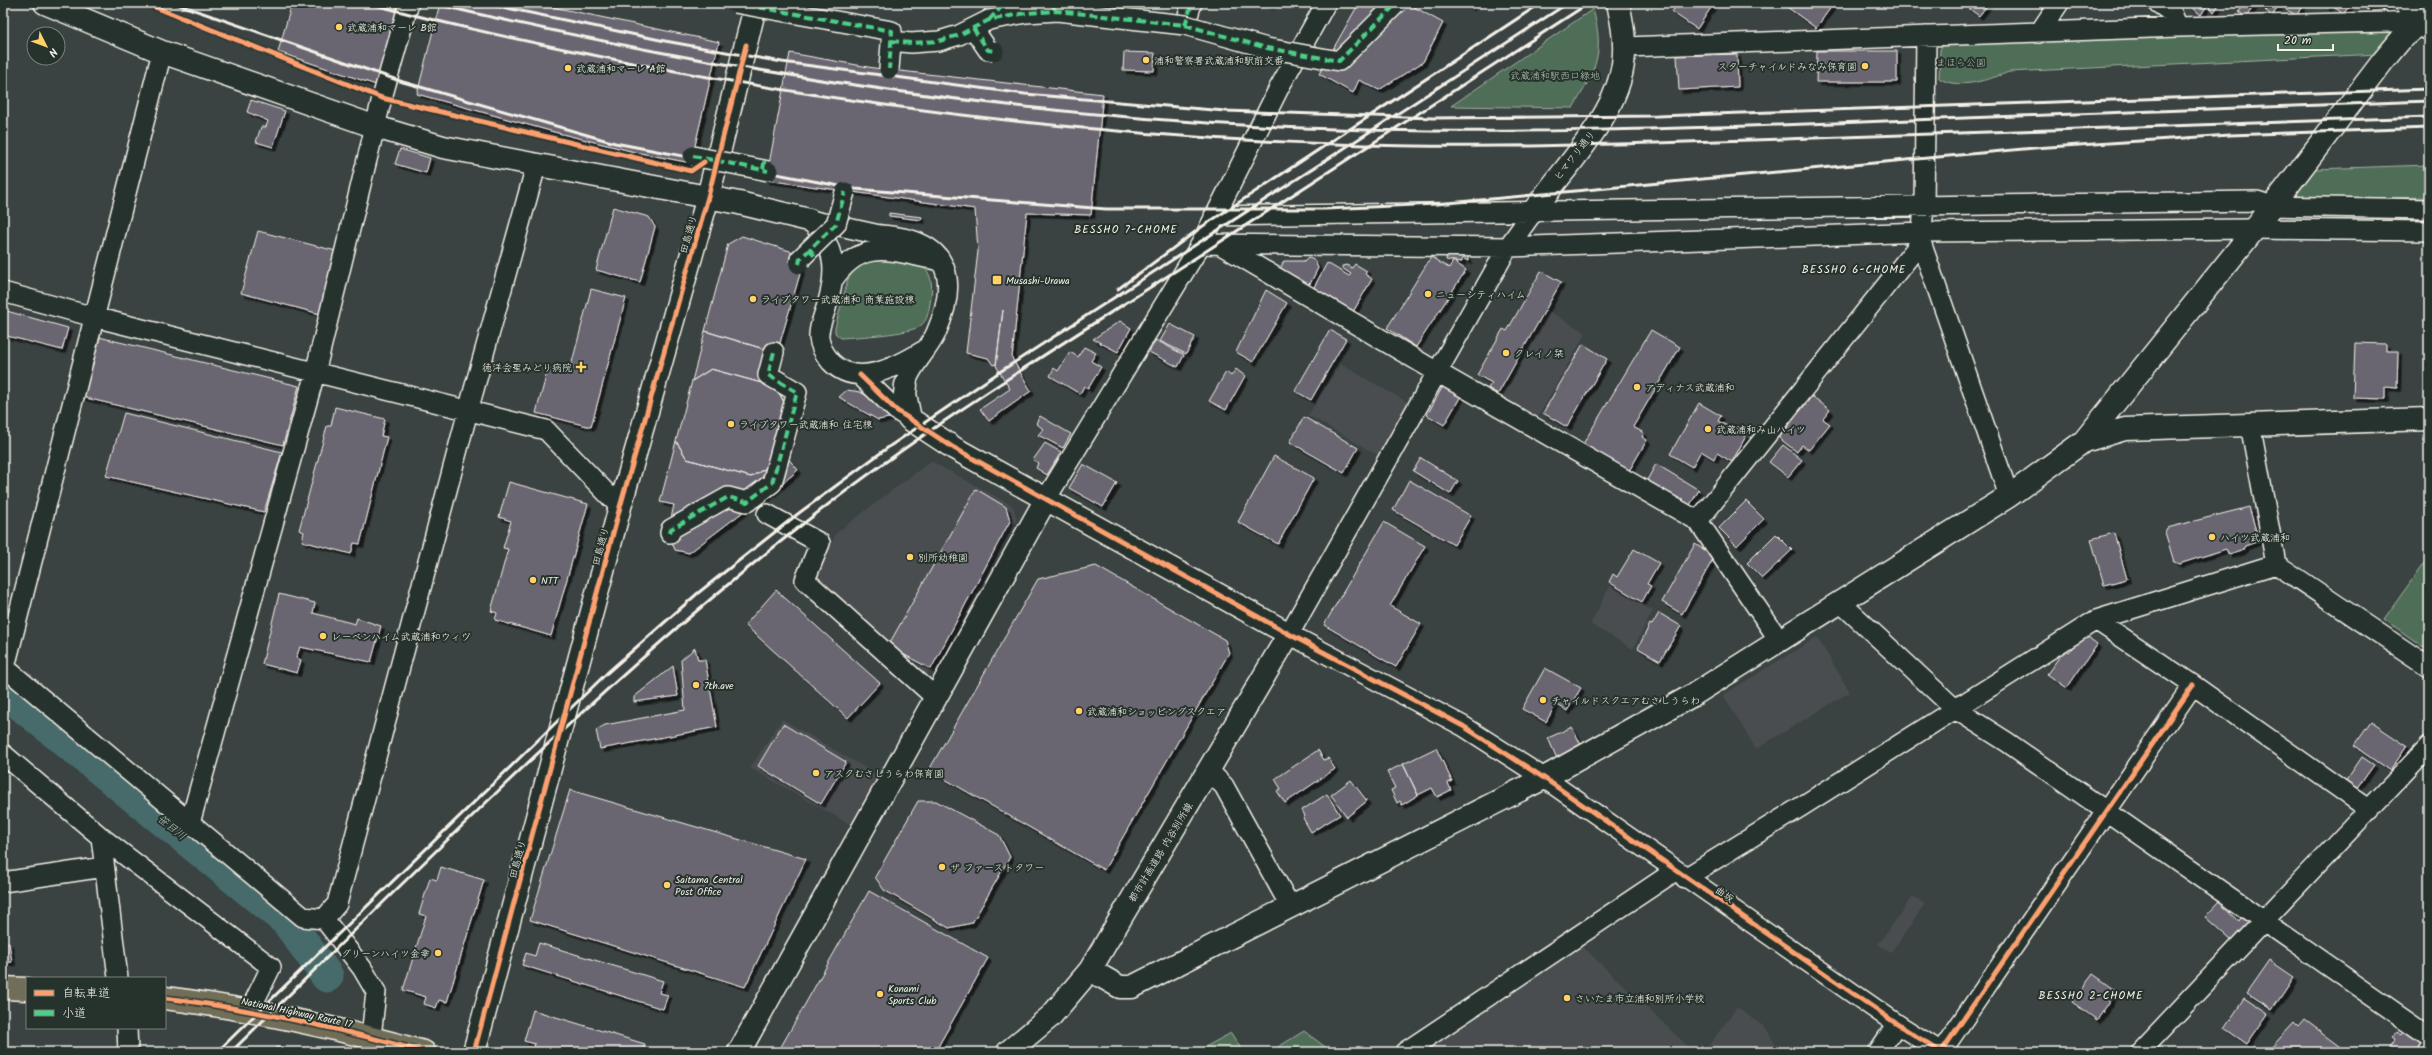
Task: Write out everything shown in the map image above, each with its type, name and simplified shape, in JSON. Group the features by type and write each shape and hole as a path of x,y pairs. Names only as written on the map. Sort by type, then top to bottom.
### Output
{"highway":[{"path":"3,988 26,989"},
{"name":"National Highway Route 17","path":"166,998 250,1010 371,1037 424,1052"}],"street":[{"path":"45,3 162,52 376,127 443,147 708,198 809,220 913,240 932,251 942,262 947,273 948,284 946,302 940,323 928,348 912,370 906,385 905,394 910,420"},
{"path":"190,823 315,373 382,98 409,3"},
{"path":"735,3 892,31 889,69"},
{"path":"755,7 911,41 938,42 980,26 1005,3"},
{"path":"1185,25 1192,3"},
{"path":"739,1052 1046,499 1201,244 1279,88 1326,3"},
{"path":"891,41 911,43 939,40 980,26 1054,7 1185,25 1267,48 1339,61 1397,3"},
{"name":"ヒマワリ通り","path":"1533,212 1551,185 1593,134 1608,107 1620,77 1625,47 1618,3"},
{"path":"2039,33 2059,3"},
{"path":"2158,3 2172,13 2178,27"},
{"path":"2405,3 2427,23"},
{"name":"田島通り","path":"474,1052 620,506 708,198 755,7"},
{"path":"1625,47 2178,27 2427,23"},
{"path":"1090,970 1120,987 1132,987 1544,778 1693,695 2009,496 2084,441 2254,229 2388,55 2403,38 2427,23"},
{"path":"980,26 988,50 994,51"},
{"path":"1926,36 1924,206 1922,237 2009,496"},
{"path":"162,52 4,666 303,917 324,919 362,968 376,992 371,1037"},
{"path":"693,156 765,166"},
{"path":"324,919 337,904 468,411 536,166"},
{"path":"805,259 836,224 845,192"},
{"path":"1214,216 2257,201 2272,206 2429,209"},
{"path":"809,220 821,232 833,257 833,280 820,326 820,346 835,366 860,375 896,410 954,448 1289,634 1508,248 1533,212"},
{"path":"1201,244 1508,248 2254,229 2429,231"},
{"path":"1698,521 1922,237"},
{"path":"1220,244 1437,372 1698,521 1779,640"},
{"path":"833,280 850,260 867,252 892,250 942,262"},
{"path":"3,292 94,317 546,430 620,506"},
{"path":"860,375 890,369 928,348"},
{"path":"670,532 671,529 728,497 747,502 765,492 772,482 797,392 768,375 774,352"},
{"path":"2084,441 2125,429 2429,419"},
{"path":"2250,424 2276,564 2429,667"},
{"path":"767,514 820,543 805,580 936,698"},
{"path":"1405,1052 1680,874 1955,709 2096,620 2276,564"},
{"path":"1840,602 1955,709 2007,742 2429,1036"},
{"path":"2096,620 2193,685 2370,810"},
{"name":"都市計画道路 内谷別所線","path":"1008,1052 1051,1016 1090,970 1289,634"},
{"name":"曲坂","path":"1289,634 1463,726 1544,778 1897,1024 1941,1052 2107,811"},
{"path":"2107,811 2193,685"},
{"path":"2140,1052 2429,746"},
{"path":"3,754 101,837 271,967 250,1010"},
{"path":"1209,771 1224,786 1290,906"},
{"path":"101,837 118,977"},
{"path":"3,882 104,867"},
{"path":"1878,1052 1897,1024"},
{"path":"127,1029 128,1052"}],"shaded area":[{"path":"1549,311 1586,333 1536,420 1499,399"},
{"path":"1340,364 1411,404 1381,457 1308,415"},
{"name":"別所幼稚園","path":"931,461 1013,506 1017,519 923,682 814,581 836,533"},
{"path":"1610,586 1653,611 1633,649 1590,624"},
{"path":"1817,637 1850,692 1756,749 1723,695"},
{"name":"アスクむさしうらわ保育園","path":"782,719 883,778 853,826 750,768"},
{"path":"1913,896 1925,904 1891,953 1878,944"},
{"name":"さいたま市立浦和別所小学校","path":"1579,943 1694,1052 1418,1052"},
{"name":"さいたま市立浦和別所小学校","path":"1737,1007 1766,1028 1780,1052 1704,1052"}],"green space":[{"name":"武蔵浦和駅西口緑地","path":"1593,9 1597,25 1598,38 1596,61 1588,82 1573,108 1451,106"},
{"name":"まほら公園","path":"2391,28 2394,36 2379,54 2009,72 1993,78 1964,84 1955,84 1939,78 1940,49 1946,42"},
{"path":"2429,165 2429,197 2293,200 2314,169"},
{"path":"892,257 913,262 926,269 931,283 931,292 930,304 925,321 920,326 906,331 883,335 841,338 835,333 835,328 848,279 855,269 864,261"},
{"path":"2429,556 2429,651 2384,619"},
{"path":"1304,1031 1332,1052 1270,1052"},
{"path":"1231,1033 1243,1052 1196,1052"}],"building":[{"name":"武蔵浦和マーレ B館","path":"292,3 399,3 376,85 278,52"},
{"name":"武蔵浦和マーレ A館","path":"440,3 534,3 719,42 691,163 635,152 554,132 417,94"},
{"path":"1261,3 1275,3 1270,6"},
{"path":"1359,3 1407,3 1443,23 1423,62 1379,90 1359,80 1353,93 1319,74"},
{"path":"1463,3 1473,3 1471,7"},
{"path":"1678,3 1714,3 1697,29 1672,12"},
{"path":"1790,3 1834,3 1816,28 1787,7"},
{"path":"1962,3 1989,3 1979,16"},
{"path":"2187,3 2220,3 2214,12 2208,4 2201,15"},
{"path":"2245,3 2256,3 2246,17 2239,12"},
{"path":"2271,3 2281,3 2272,16 2265,10"},
{"path":"2290,3 2303,4 2297,15 2286,10"},
{"path":"2321,3 2332,3 2328,8"},
{"path":"2337,3 2352,3 2343,14 2334,7"},
{"path":"2362,3 2390,4 2384,11 2376,6 2367,10"},
{"path":"1817,51 1897,51 1897,82 1816,82"},
{"path":"1124,52 1155,53 1154,71 1123,70"},
{"name":"Musashi-Urawa","path":"790,53 874,68 1103,94 1091,215 1027,213 1012,358 1031,391 989,421 980,409 1010,389 996,366 1003,310 996,364 993,365 988,358 966,353 978,251 975,209 766,180"},
{"path":"1737,54 1738,87 1679,90 1677,56"},
{"path":"251,100 285,111 273,147 256,142 261,127 266,127 268,121 247,112"},
{"path":"400,149 430,158 426,173 395,164"},
{"path":"613,207 649,217 655,227 640,282 596,270"},
{"path":"889,213 922,217 921,220 889,216"},
{"path":"258,231 336,251 320,314 241,293"},
{"name":"ライブタワー武蔵浦和 商業施設棟","path":"742,236 790,251 802,267 777,353 705,331 728,244"},
{"path":"1447,254 1468,256 1468,261 1462,258 1462,262 1446,260"},
{"path":"1308,257 1315,261 1318,268 1310,284 1309,283 1306,287 1278,273 1284,261 1304,261"},
{"name":"ニューシティハイム","path":"1431,257 1449,268 1453,261 1466,270 1416,347 1387,328"},
{"path":"1327,263 1349,276 1351,274 1342,268 1342,266 1347,265 1352,268 1355,264 1367,271 1365,274 1372,279 1353,312 1313,289"},
{"name":"クレイノ栞","path":"1541,271 1561,282 1498,394 1488,388 1492,383 1477,375 1503,329 1507,331"},
{"path":"591,289 626,298 591,427 536,413 548,369 569,374"},
{"path":"1266,290 1287,303 1253,362 1236,352"},
{"path":"3,310 68,328 62,350 3,335"},
{"path":"1120,321 1131,328 1118,352 1093,339"},
{"path":"1170,324 1195,337 1186,354 1160,341"},
{"path":"1330,330 1346,339 1311,400 1295,391"},
{"name":"アディナス武蔵浦和","path":"1651,330 1680,347 1633,427 1644,433 1642,437 1647,440 1629,471 1583,444"},
{"path":"705,331 777,353 773,372 804,391 786,456 798,470 766,498 764,496 689,553 675,550 668,532 674,505 660,502 676,441 687,459 751,477 771,465 787,408 776,387 711,369 692,381"},
{"path":"99,337 299,386 283,445 82,397"},
{"path":"1156,340 1184,355 1178,367 1149,352"},
{"path":"2355,343 2386,344 2386,351 2398,351 2397,388 2385,387 2385,399 2353,398"},
{"path":"1583,344 1607,359 1567,427 1543,413"},
{"path":"1084,347 1096,353 1091,361 1101,367 1088,389 1084,386 1080,394 1050,376 1054,368 1058,371 1070,352 1078,357"},
{"name":"ライブタワー武蔵浦和 住宅棟","path":"711,369 776,387 787,408 771,465 751,477 687,459 676,441 692,381"},
{"path":"1236,369 1245,376 1226,410 1209,401 1226,372 1231,376"},
{"path":"1443,386 1461,396 1444,425 1427,415"},
{"path":"847,390 860,392 880,403 889,414 889,418 878,420 839,397"},
{"path":"1812,396 1830,410 1823,419 1830,424 1809,450 1802,445 1797,452 1779,438"},
{"name":"武蔵浦和み山ハイツ","path":"1699,403 1721,416 1718,421 1746,436 1732,462 1717,453 1714,459 1701,451 1692,467 1670,454"},
{"path":"335,407 385,419 381,436 387,437 360,544 354,543 351,554 302,541 304,532 299,530 327,426 331,426"},
{"path":"124,413 282,452 264,512 106,476"},
{"path":"1040,416 1071,434 1063,448 1038,435 1043,429 1036,423"},
{"path":"1304,417 1358,448 1344,473 1290,442"},
{"path":"1045,443 1061,452 1047,475 1036,468 1038,463 1033,460"},
{"path":"1783,445 1802,460 1788,477 1769,462"},
{"path":"1274,456 1314,478 1278,544 1238,522"},
{"path":"1421,458 1458,481 1450,494 1413,471"},
{"path":"1083,464 1117,483 1103,507 1069,488"},
{"path":"1656,464 1699,490 1690,505 1647,480"},
{"path":"1409,480 1471,516 1454,545 1393,510"},
{"name":"NTT","path":"509,482 588,504 551,636 495,620 497,613 491,611 508,549 503,548 511,521 499,517"},
{"path":"976,489 1006,507 1010,521 931,669 888,646"},
{"path":"1746,501 1764,519 1737,546 1719,528"},
{"name":"ハイツ武蔵浦和","path":"2249,507 2259,541 2245,546 2242,551 2229,555 2226,549 2179,564 2174,562 2165,532 2167,528"},
{"path":"1384,522 1425,546 1390,606 1421,624 1396,667 1324,625"},
{"path":"2114,533 2127,579 2104,585 2091,539"},
{"path":"1776,534 1792,550 1762,578 1747,563"},
{"path":"1695,544 1715,556 1682,614 1662,602"},
{"path":"1634,549 1659,563 1647,584 1651,586 1642,602 1609,582 1613,574 1617,577"},
{"name":"武蔵浦和ショッピングスクエア","path":"1096,566 1225,640 1229,653 1104,870 929,770 1038,579"},
{"path":"776,590 880,683 848,718 745,625"},
{"name":"レーベンハイム武蔵浦和ウィヴ","path":"279,594 315,603 313,613 355,624 357,618 381,626 371,662 300,647 296,658 301,660 297,673 262,664"},
{"path":"1659,613 1681,626 1660,661 1638,648 1650,624 1652,625"},
{"path":"2085,635 2097,644 2067,688 2047,674 2065,649 2069,652 2078,640 2081,641"},
{"name":"7th.ave","path":"695,648 698,660 705,660 717,727 600,749 596,730 605,725 685,710 681,660"},
{"path":"673,666 678,696 634,702 634,697"},
{"path":"1545,668 1581,688 1567,711 1556,704 1546,722 1522,709"},
{"path":"2371,722 2407,746 2390,771 2354,746"},
{"path":"783,724 846,762 821,804 758,766"},
{"path":"1572,727 1583,749 1558,761 1548,738"},
{"path":"1436,748 1452,781 1448,783 1451,790 1437,797 1432,788 1418,795 1403,764"},
{"path":"1318,750 1324,760 1328,758 1335,769 1285,803 1277,791 1281,789 1275,779"},
{"path":"2362,757 2374,765 2356,790 2345,782"},
{"path":"1403,764 1418,795 1402,805 1400,801 1397,803 1391,790 1395,788 1387,772"},
{"path":"1351,780 1367,801 1347,817 1331,795"},
{"path":"570,790 806,859 745,987 530,920"},
{"path":"1327,794 1340,815 1311,832 1303,818 1305,816 1302,810"},
{"name":"ザ ファーストタワー","path":"918,801 936,801 999,835 1010,857 972,923 949,928 884,890 875,877"},
{"name":"グリーンハイツ金幸","path":"441,867 484,880 447,1002 439,1000 436,1008 424,1004 426,997 403,990 426,916 419,914 430,878 437,880"},
{"path":"869,891 988,958 935,1052 921,1052 915,1048 913,1052 778,1052"},
{"path":"2219,902 2239,921 2242,916 2249,922 2232,941 2205,917"},
{"path":"3,943 9,943 12,962 3,963"},
{"path":"539,943 663,981 659,993 668,995 663,1009 522,965 526,953 535,956"},
{"path":"2269,960 2294,977 2272,1010 2246,993"},
{"path":"2093,974 2117,991 2097,1020 2072,1002"},
{"path":"2244,998 2268,1014 2247,1044 2224,1028"},
{"path":"533,1010 645,1044 643,1051 648,1052 532,1052 535,1044 524,1041"},
{"path":"2305,1021 2347,1052 2267,1052 2294,1023 2299,1028"},
{"path":"2398,1031 2402,1034 2404,1031 2422,1043 2416,1052 2387,1051 2395,1040 2392,1038"},
{"path":"276,1047 294,1052 275,1052"},
{"path":"2003,1048 2008,1052 2000,1052"}],"waterway":[{"name":"笹目川","path":"3,690 287,921 327,976"}],"railway":[{"path":"174,3 403,82 615,143 855,189 1106,209 1325,209 1437,204 2034,148 2230,135 2429,128"},
{"path":"368,3 467,28 632,63 807,94 1070,127 1247,140 1395,146 1575,145 2045,131 2429,117"},
{"path":"432,3 517,23 659,52 813,79 1045,109 1123,117 1279,127 1430,131 1658,129 2429,101"},
{"path":"483,3 665,41 782,62 1025,94 1225,111 1433,118 1657,116 2429,89"},
{"path":"1118,289 1203,226 1541,3"},
{"path":"217,1052 607,673 698,593 799,513 890,446 998,373 1568,3"},
{"path":"231,1052 440,847 581,713 653,648 727,585 844,492 972,402 1589,3"}],"marked path":[{"path":"735,3 892,31 889,69"},
{"path":"989,20 1005,3"},
{"path":"1050,3 1057,11"},
{"path":"1185,25 1192,3"},
{"path":"891,41 911,43 939,41 959,35 989,20 1026,13 1057,11 1185,25 1267,48 1339,61 1397,3"},
{"path":"973,28 988,50 994,51"},
{"path":"693,156 768,171"},
{"path":"763,169 765,159"},
{"path":"799,264 800,259 836,224 845,192"},
{"path":"810,249 816,259"},
{"path":"670,533 671,529 728,497 747,502 772,483 797,392 768,375 774,352"}],"cycle path":[{"path":"145,3 382,98 691,171 704,162"},
{"path":"474,1052 620,507 708,197 746,45"},
{"path":"860,375 896,410 954,448 1289,634 1463,726 1544,778 1897,1024 1941,1052 2193,685"},
{"path":"166,998 198,1002 295,1020 424,1052"}],"place":[{"name":"武蔵浦和マーレ B館","path":"339,27"},
{"name":"浦和警察署武蔵浦和駅前交番","path":"1146,60"},
{"name":"スターチャイルドみなみ保育園","path":"1865,66"},
{"name":"武蔵浦和マーレ A館","path":"568,68"},
{"name":"Musashi-Urawa","path":"997,280"},
{"name":"ニューシティハイム","path":"1428,294"},
{"name":"ライブタワー武蔵浦和 商業施設棟","path":"753,299"},
{"name":"クレイノ栞","path":"1506,353"},
{"name":"徳洋会聖みどり病院","path":"581,367"},
{"name":"アディナス武蔵浦和","path":"1637,387"},
{"name":"ライブタワー武蔵浦和 住宅棟","path":"731,424"},
{"name":"武蔵浦和み山ハイツ","path":"1708,429"},
{"name":"ハイツ武蔵浦和","path":"2212,537"},
{"name":"別所幼稚園","path":"910,557"},
{"name":"NTT","path":"533,580"},
{"name":"レーベンハイム武蔵浦和ウィヴ","path":"323,636"},
{"name":"7th.ave","path":"696,685"},
{"name":"チャイルドスクエアむさしうらわ","path":"1543,700"},
{"name":"武蔵浦和ショッピングスクエア","path":"1079,711"},
{"name":"アスクむさしうらわ保育園","path":"816,773"},
{"name":"ザ ファーストタワー","path":"942,867"},
{"name":"Saitama Central Post Office","path":"667,885"},
{"name":"グリーンハイツ金幸","path":"438,953"},
{"name":"Konami Sports Club","path":"880,994"},
{"name":"さいたま市立浦和別所小学校","path":"1567,998"}],"district":[{"name":"BESSHO 7-CHOME","path":"1126,229"},
{"name":"BESSHO 6-CHOME","path":"1854,269"},
{"name":"BESSHO 2-CHOME","path":"2091,995"}]}
